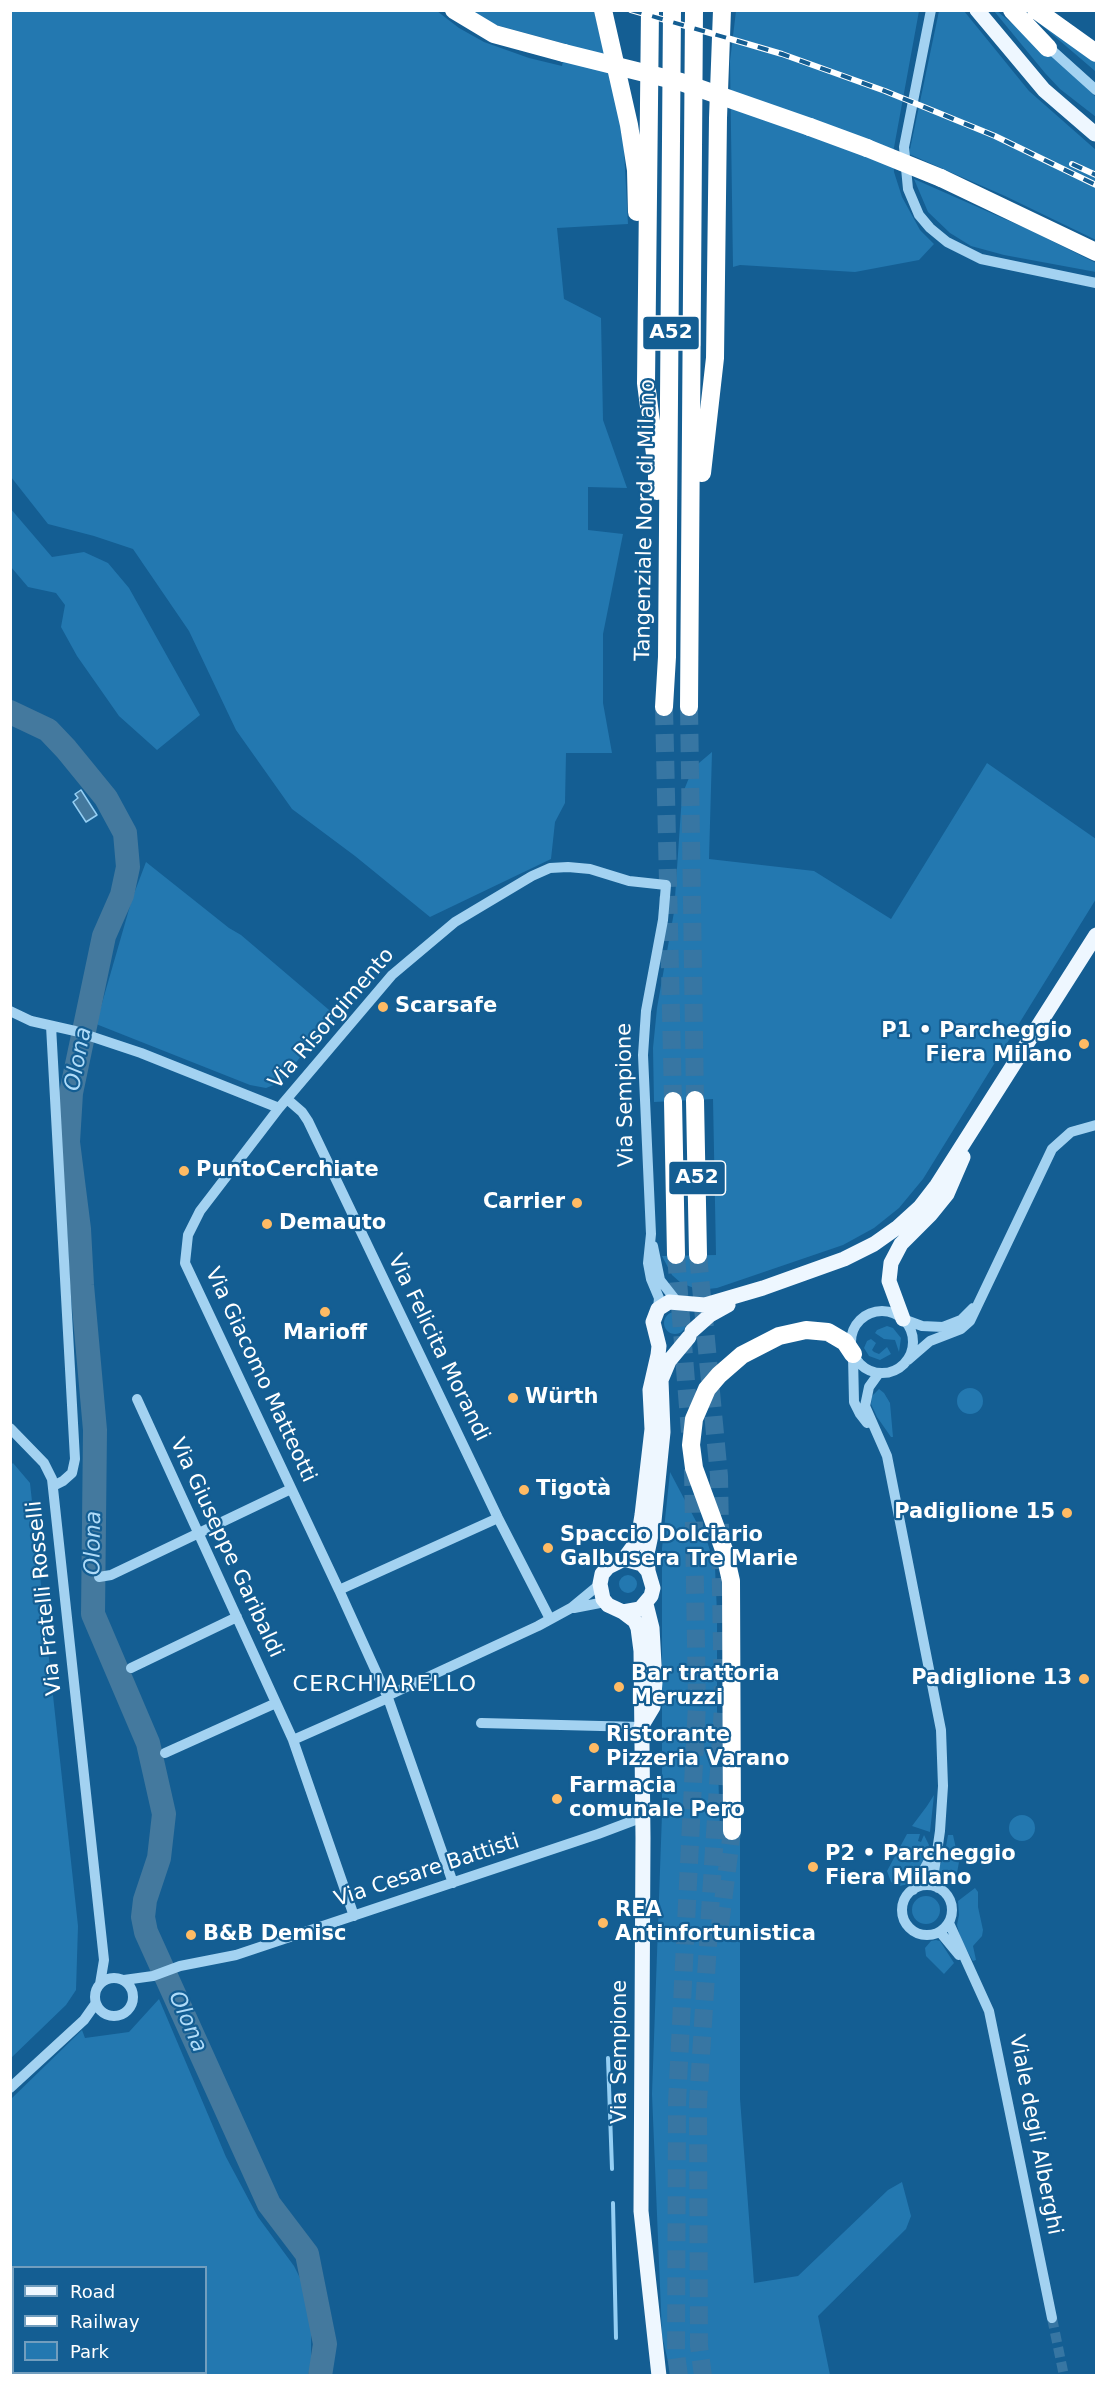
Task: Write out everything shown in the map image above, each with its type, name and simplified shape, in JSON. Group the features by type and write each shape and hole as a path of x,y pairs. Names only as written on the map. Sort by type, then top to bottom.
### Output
{"highway":[{"path":"454,10 494,34 681,82 867,148 941,178 1096,252"},
{"path":"603,10 629,125 636,170 640,282 646,361"},
{"path":"650,10 646,383 657,470 656,597 668,657"},
{"name":"Tangenziale Nord di Milano","path":"664,707 668,657 672,10"},
{"name":"Tangenziale Nord di Milano","path":"688,707 694,10"},
{"path":"689,593 702,502 703,454 715,358 718,118 722,10"},
{"path":"1012,10 1048,48"},
{"path":"1036,10 1096,53"},
{"name":"A52","path":"695,1100 698,1255"},
{"name":"A52","path":"673,1101 676,1255"},
{"path":"732,1831 731,1581 724,1550 694,1468 690,1445 694,1419 707,1389 719,1375 742,1355 778,1336 806,1330 828,1332 845,1342 853,1354"}],"main road":[{"path":"977,10 1044,90 1095,134"},
{"path":"658,1309 669,1302 705,1305 763,1288 844,1259 887,1235 908,1218 930,1195 974,1129 1096,935"},
{"path":"903,1318 889,1281 891,1263 901,1244 947,1194 955,1180 974,1129"},
{"path":"654,1329 658,1335 669,1342 683,1341 710,1315 763,1288"},
{"path":"648,1571 642,1564 624,1559 608,1567 602,1574 600,1584 605,1602 615,1610 632,1612 646,1604 653,1588 648,1571 647,1554 654,1521 663,1432 661,1380 669,1361 690,1334 694,1325 692,1312 680,1303"},
{"name":"Via Sempione","path":"624,1559 638,1540 642,1515 652,1429 650,1390 659,1346 654,1329 654,1315 658,1309"},
{"name":"Via Sempione","path":"641,1727 653,1707 656,1682 652,1628 646,1604"},
{"name":"Via Sempione","path":"623,1612 635,1621 641,1651 643,1817 641,2211 659,2376"}],"street":[{"path":"931,10 904,147 908,189 920,215 930,228 947,242 981,259 1096,283"},
{"path":"1004,10 1096,90"},
{"name":"Via Risorgimento","path":"10,1011 31,1021 109,1041 279,1108 392,975 455,922 476,909 549,868 590,869 629,881 666,885"},
{"name":"Via Sempione","path":"658,1309 659,1298 648,1263 651,1234 644,1031 663,920 666,885"},
{"name":"Via Fratelli Rosselli","path":"51,1026 75,1459 72,1473 53,1486 104,1960 100,1984"},
{"name":"Via Felicita Morandi","path":"287,1099 302,1112 308,1121 498,1518 550,1619"},
{"name":"Via Giacomo Matteotti","path":"279,1108 200,1211 188,1235 185,1263 339,1590"},
{"path":"853,1354 864,1367 879,1373 896,1370 930,1341 966,1325 974,1316 980,1298 1052,1149 1071,1132 1096,1125"},
{"name":"Via Sempione","path":"651,1234 660,1280 680,1303"},
{"path":"878,1434 860,1414 854,1402 851,1342 854,1330 867,1315 885,1311 922,1326 943,1327 961,1320 980,1298"},
{"path":"903,1318 913,1337 913,1349 908,1360"},
{"path":"879,1373 866,1392 865,1406 887,1456 942,1730 943,1786 938,1842 934,1872 938,1888 951,1903 952,1910 949,1923 940,1932 920,1934 908,1926 902,1910 903,1902 938,1842"},
{"name":"Via Giuseppe Garibaldi","path":"137,1399 292,1740 354,1916"},
{"path":"10,1428 44,1463 53,1486"},
{"path":"99,1577 111,1575 291,1489"},
{"path":"453,1883 387,1697 339,1590 498,1518"},
{"path":"292,1740 550,1619 571,1608 600,1584"},
{"path":"571,1608 605,1602"},
{"path":"131,1668 237,1617"},
{"path":"165,1753 276,1704"},
{"path":"481,1724 641,1727"},
{"name":"Via Cesare Battisti","path":"121,1979 153,1976 180,1966 236,1955 643,1817"},
{"path":"912,1890 924,1885 938,1888"},
{"name":"Viale degli Alberghi","path":"949,1923 989,2011 1052,2318"},
{"name":"Viale degli Alberghi","path":"940,1932 966,1963"},
{"path":"84,2020 104,2013 116,2016 127,2011 133,2000 132,1989 104,1960"},
{"name":"Via Cesare Battisti","path":"134,1994 153,1976"},
{"path":"10,2088 84,2020 96,2003 96,1994 100,1984 108,1979 121,1979"},
{"path":"96,2003 104,2013"}],"green space":[{"path":"11,11 437,11 459,28 484,42 529,58 562,66 566,44 496,25 469,11 594,11 623,131 628,224 557,228 564,299 601,318 603,420 627,488 588,487 588,530 623,534 603,634 603,703 612,753 566,753 565,803 555,822 551,859 430,917 355,856 292,809 236,730 189,631 133,549 48,524 11,477"},
{"path":"736,11 919,11 893,153 894,172 902,197 920,230 934,244 919,260 855,272 740,265 733,267 730,61"},
{"path":"939,11 964,11 1029,91 1096,150 1096,240 1005,196 909,154"},
{"path":"994,11 997,11 1068,70 1096,97 1096,117 1060,89"},
{"path":"1031,16 1096,60 1096,73 1095,71"},
{"path":"914,179 1032,231 1096,263 1096,272 1004,255 971,246 950,233 928,212"},
{"path":"10,508 52,557 84,552 108,563 129,588 200,715 157,750 119,716 77,656 61,627 65,605 56,593 28,587 11,567"},
{"path":"712,752 709,859 814,871 891,919 987,763 1096,839 1096,899 923,1179 899,1208 874,1228 843,1245 717,1288 699,1290 681,1283 672,1275 662,1256 716,1255 713,1099 654,1102 653,1048 657,1008 674,912 682,795 693,768"},
{"path":"146,862 241,935 335,1015 279,1083 266,1088 250,1085 96,1024 132,899"},
{"path":"675,1312 683,1315 686,1323 683,1331 675,1334 667,1331 664,1323 667,1315"},
{"path":"887,1326 893,1328 901,1338 899,1352 895,1340 884,1339 875,1333"},
{"path":"871,1339 876,1343 872,1350 874,1352 879,1354 887,1347 891,1354 880,1360 869,1356 864,1348 867,1341"},
{"path":"970,1388 979,1392 983,1401 979,1410 970,1414 961,1410 957,1401 961,1392"},
{"path":"879,1389 890,1403 893,1437 877,1417 871,1404 872,1396"},
{"path":"13,1463 30,1483 78,1926 76,1990 66,2005 11,2058 10,1466"},
{"path":"670,1472 708,1544 715,1567 720,1834 740,1837 740,2099 754,2283 798,2276 888,2190 902,2182 911,2216 906,2229 818,2316 830,2375 671,2375 662,2335 652,2094 662,1814 662,1548"},
{"path":"624,1575 632,1575 637,1580 635,1591 624,1593 619,1588 619,1580"},
{"path":"934,1795 930,1832 912,1826 927,1806"},
{"path":"1022,1815 1031,1819 1035,1828 1031,1837 1022,1841 1013,1837 1009,1828 1013,1819"},
{"path":"907,1834 920,1834 918,1841 921,1842 924,1835 929,1845 915,1878 909,1884 899,1886 891,1882 887,1871"},
{"path":"948,1835 953,1835 959,1862 957,1873 946,1881 940,1877 938,1868 944,1858"},
{"path":"975,1888 978,1892 978,1907 983,1930 982,1936 973,1946 976,1960 973,1961 961,1940 957,1925 958,1901"},
{"path":"926,1896 936,1900 940,1910 936,1920 926,1924 916,1920 912,1910 916,1900"},
{"path":"931,1941 940,1941 954,1963 944,1974 926,1956 925,1948"},
{"path":"159,1999 226,2157 258,2217 294,2266 304,2286 311,2331 311,2365 308,2375 11,2375 11,2099 82,2030 85,2038 129,2032"}],"shaded area":[{"path":"81,790 97,815 86,822 73,802 78,798 75,794"}],"waterway":[{"name":"Olona","path":"10,712 48,730 106,798 125,833 128,867 122,895 104,936 71,1093 68,1142 79,1229 95,1430 93,1614 148,1743 164,1814 159,1858 145,1900 143,1917 146,1932 269,2204 307,2254 325,2344 320,2376"},
{"path":"608,2058 612,2169"},
{"path":"613,2203 616,2338"}],"tunnel":[{"path":"664,707 673,1101"},
{"path":"689,707 695,1100"},
{"path":"676,1255 690,1432"},
{"path":"698,1255 719,1476 723,1706 698,2103 699,2346 703,2376"},
{"path":"679,2376 676,2354 677,2103 697,1704 693,1469"},
{"path":"720,1925 732,1831"},
{"path":"1052,2318 1064,2376"}],"railway":[{"path":"631,10 782,54 885,91 995,136 1096,185"},
{"path":"1072,164 1096,175"}],"place":[{"name":"Scarsafe","path":"383,1007"},
{"name":"P1 • Parcheggio Fiera Milano","path":"1084,1044"},
{"name":"PuntoCerchiate","path":"184,1171"},
{"name":"Carrier","path":"577,1203"},
{"name":"Demauto","path":"267,1224"},
{"name":"Marioff","path":"325,1312"},
{"name":"Würth","path":"513,1398"},
{"name":"Tigotà","path":"524,1490"},
{"name":"Padiglione 15","path":"1067,1513"},
{"name":"Spaccio Dolciario Galbusera Tre Marie","path":"548,1548"},
{"name":"Padiglione 13","path":"1084,1679"},
{"name":"Bar trattoria Meruzzi","path":"619,1687"},
{"name":"Ristorante Pizzeria Varano","path":"594,1748"},
{"name":"Farmacia comunale Pero","path":"557,1799"},
{"name":"P2 • Parcheggio Fiera Milano","path":"813,1867"},
{"name":"REA Antinfortunistica","path":"603,1923"},
{"name":"B&B Demisc","path":"191,1935"}],"district":[{"name":"CERCHIARELLO","path":"385,1685"}]}
